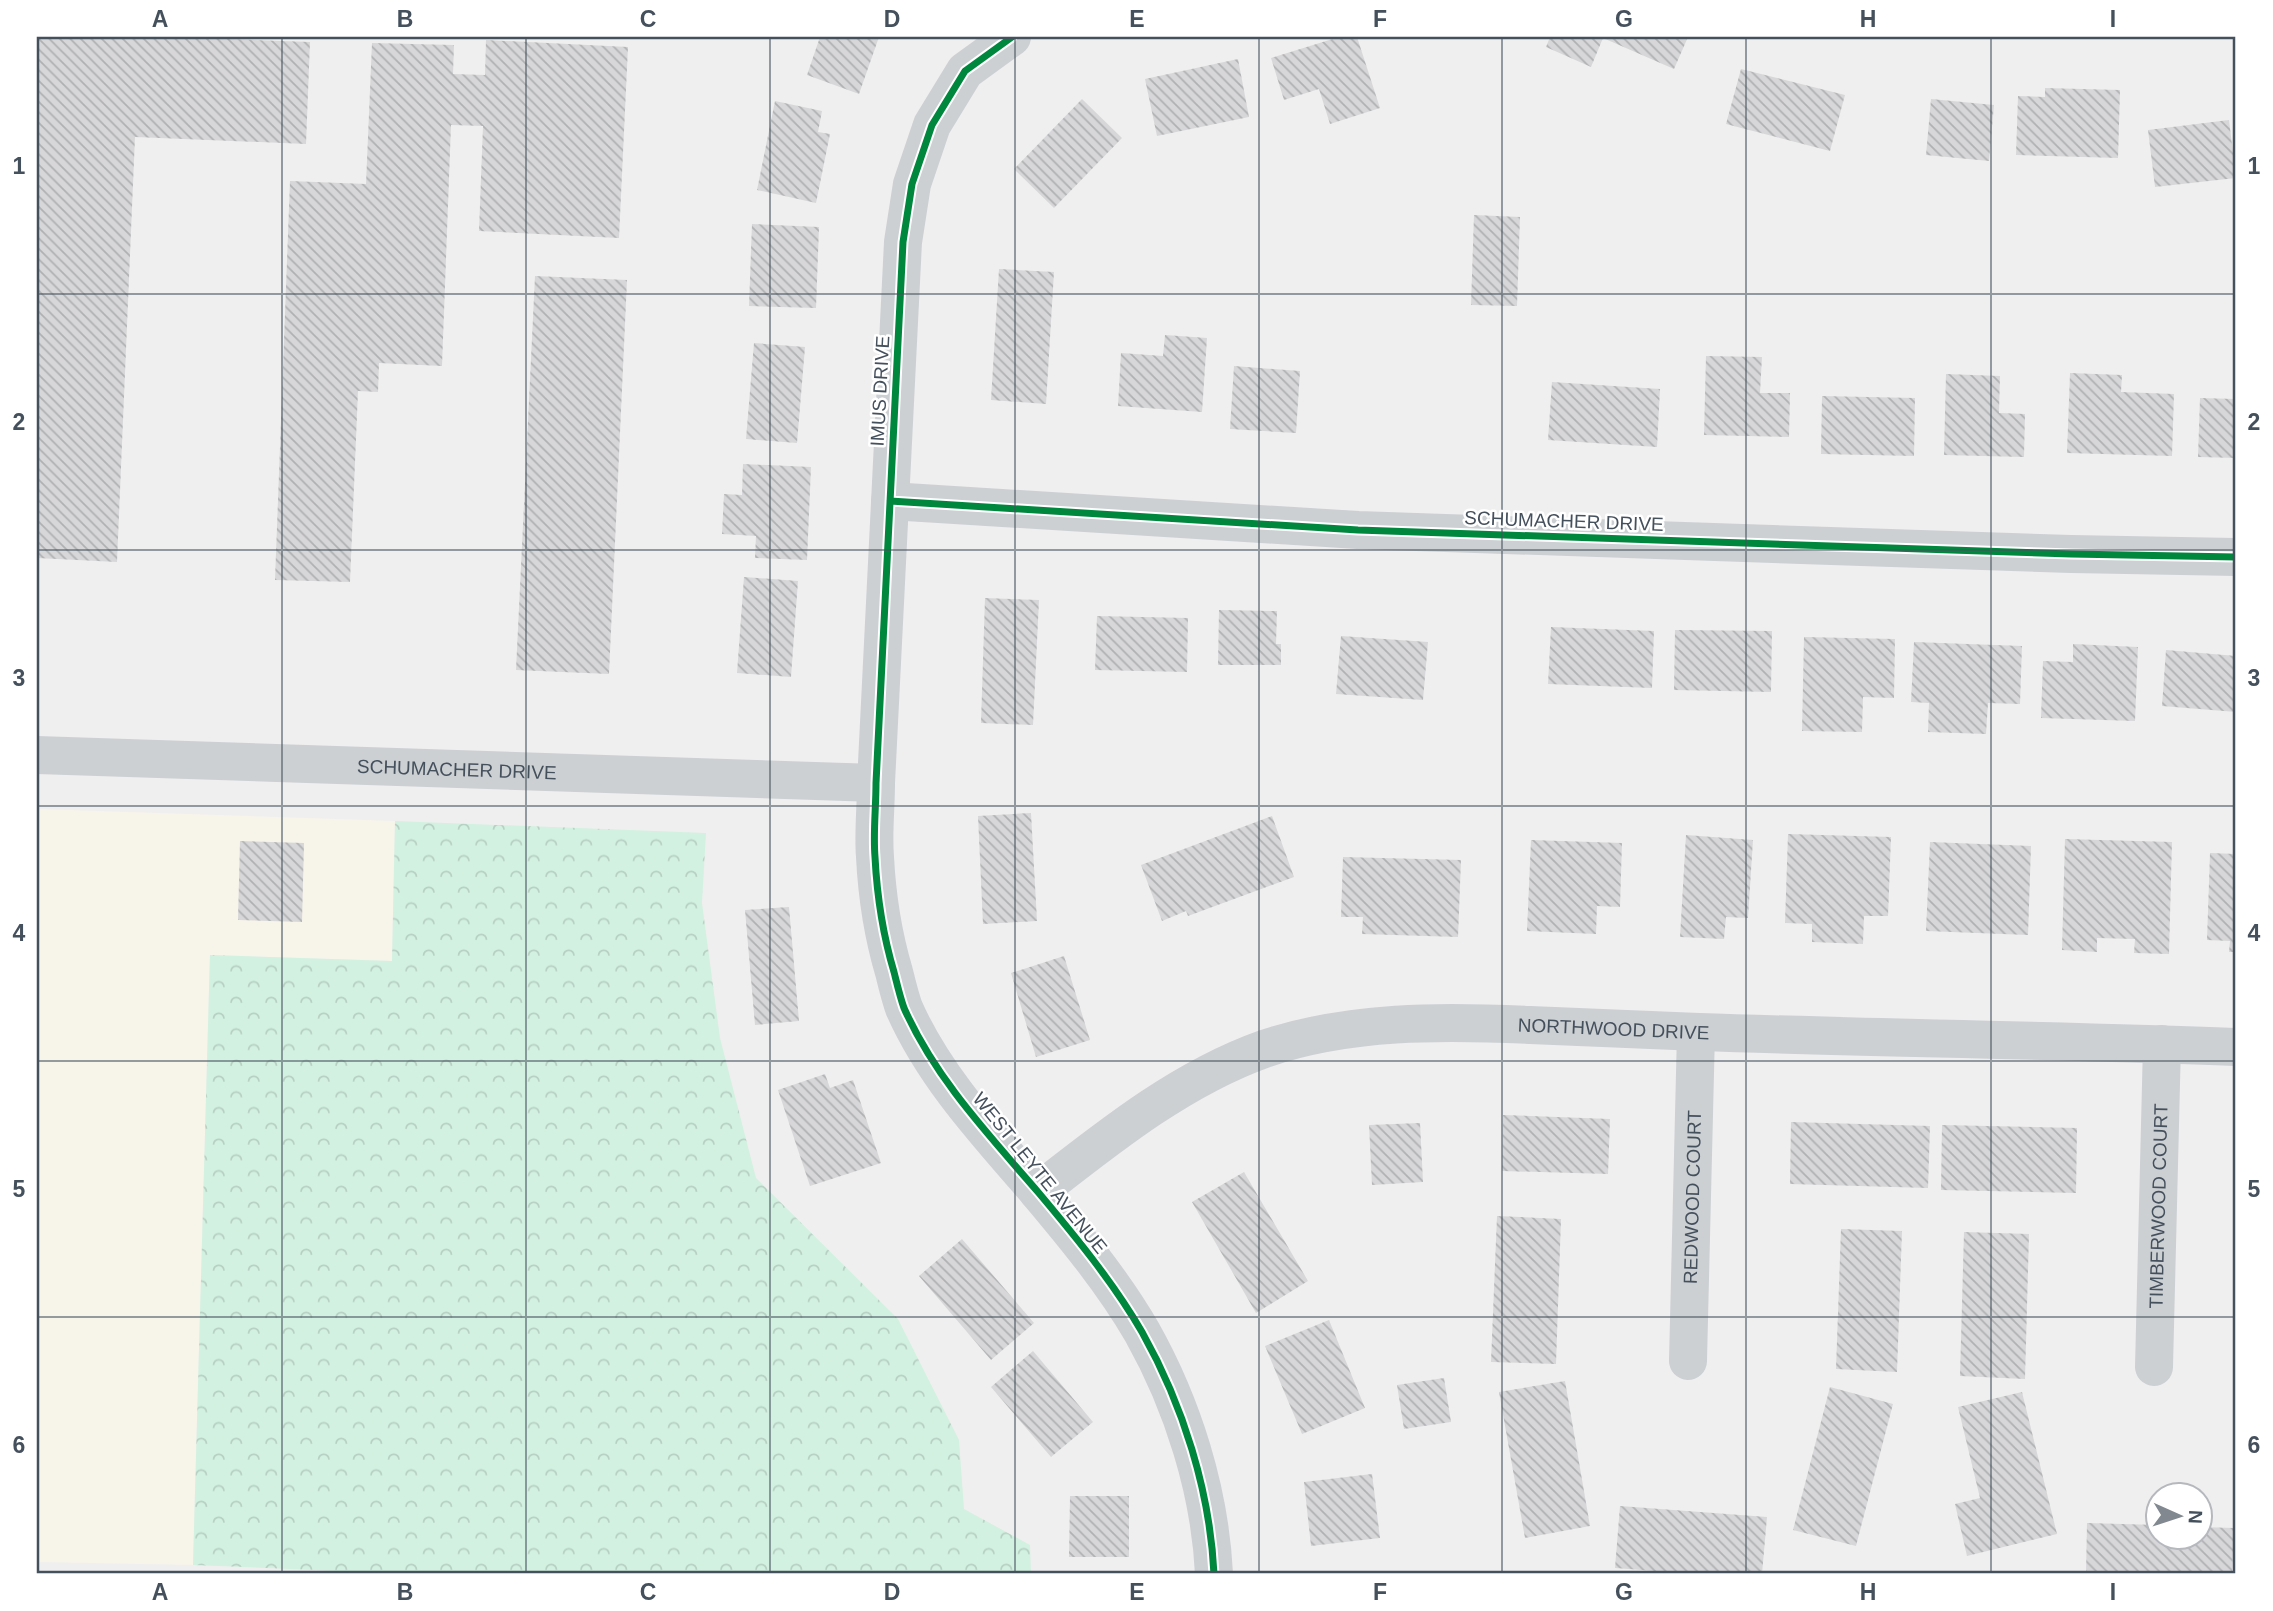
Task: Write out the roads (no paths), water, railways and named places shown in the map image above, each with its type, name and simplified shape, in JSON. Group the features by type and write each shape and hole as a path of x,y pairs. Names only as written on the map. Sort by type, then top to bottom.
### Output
{"street":[{"name":"IMUS DRIVE","path":"876,783 903,242 912,184 932,125 965,71 1012,37"},
{"name":"SCHUMACHER DRIVE","path":"890,501 1358,530 2236,557"},
{"name":"SCHUMACHER DRIVE","path":"37,755 876,783"},
{"name":"WEST LEYTE AVENUE","path":"876,783 874,856 890,957 903,1006 930,1058 965,1106 1073,1233 1142,1333 1169,1389 1197,1466 1213,1540 1214,1574"},
{"name":"NORTHWOOD DRIVE","path":"1038,1192 1154,1106 1205,1076 1264,1049 1321,1034 1393,1025 1457,1022 1696,1032 2236,1047"},
{"name":"REDWOOD COURT","path":"1688,1361 1696,1032"},
{"name":"TIMBERWOOD COURT","path":"2154,1367 2162,1044"}]}
